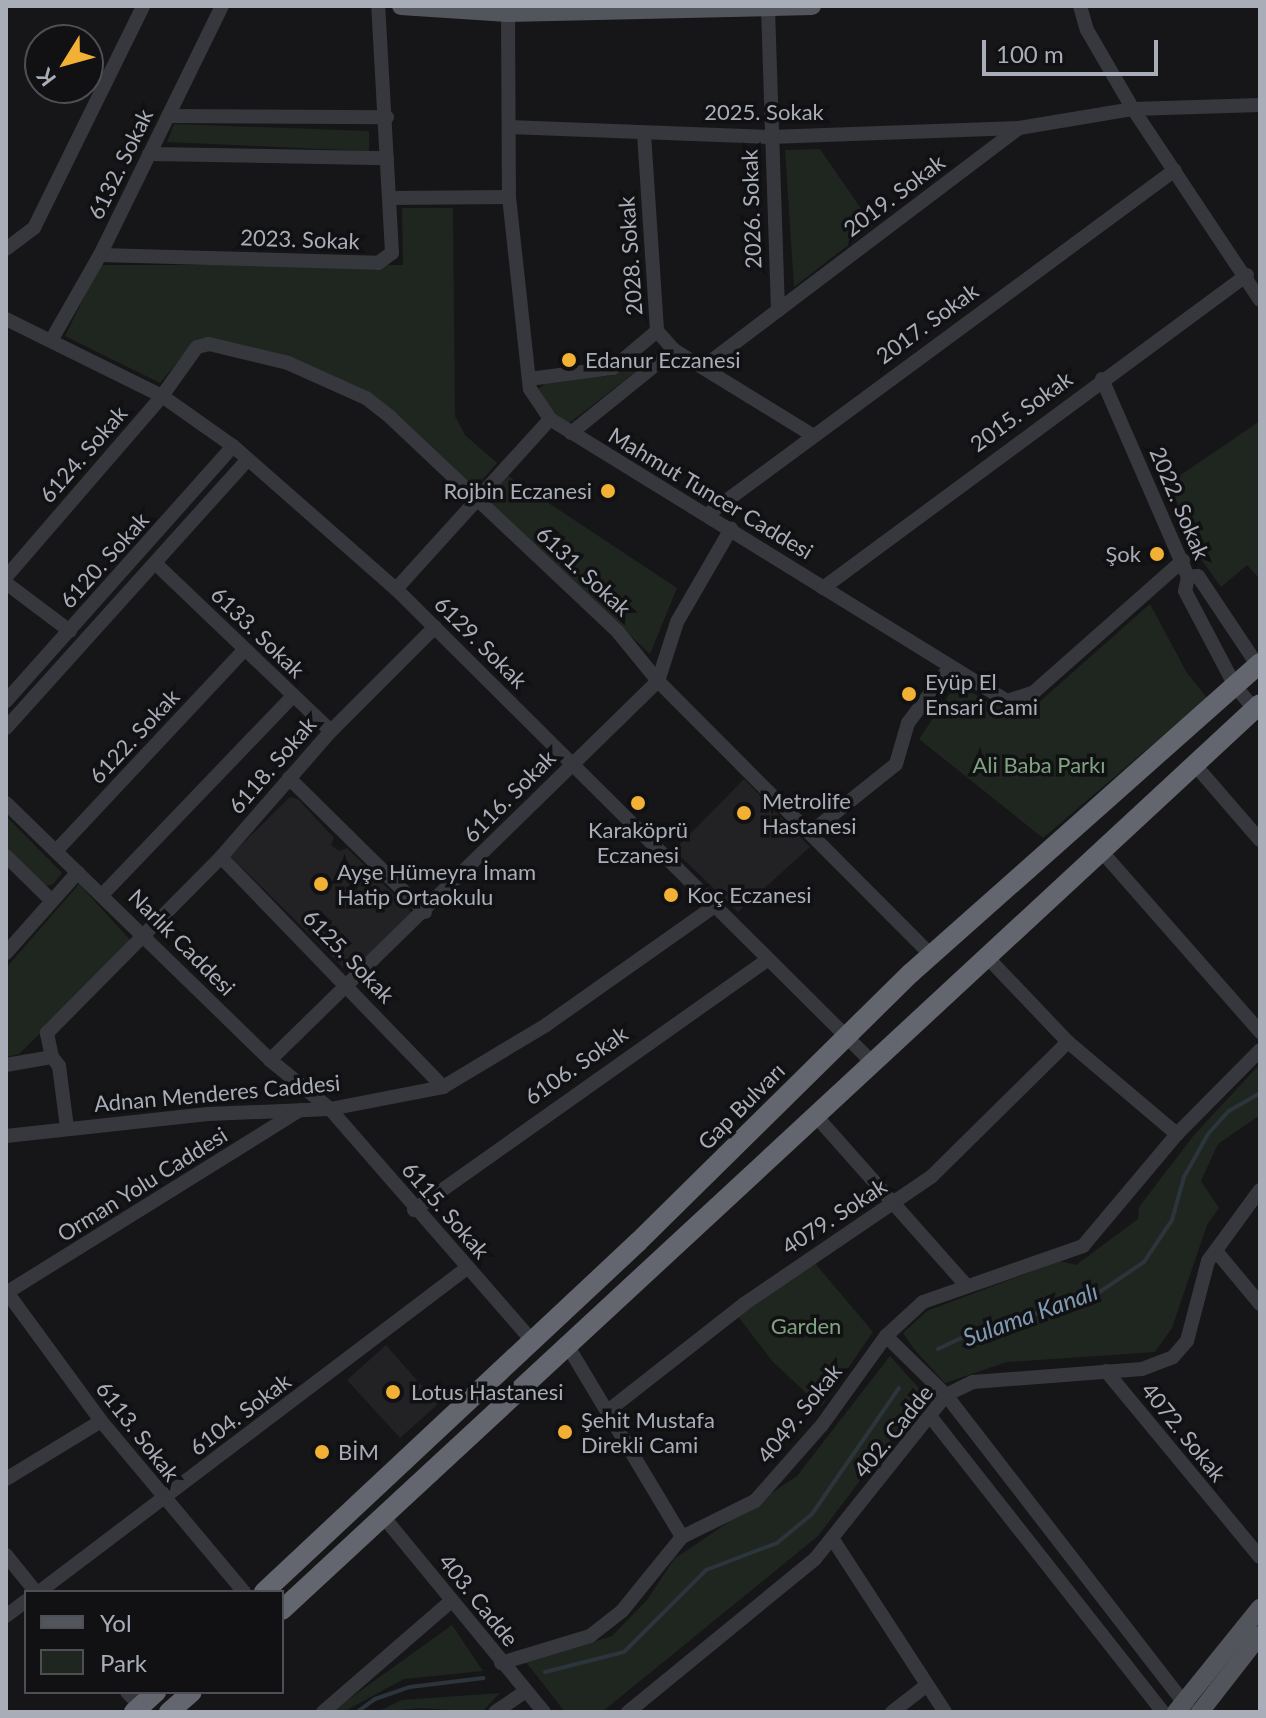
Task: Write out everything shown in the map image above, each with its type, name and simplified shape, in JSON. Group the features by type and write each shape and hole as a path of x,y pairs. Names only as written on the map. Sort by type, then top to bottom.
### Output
{"highway":[{"name":"Gap Bulvarı","path":"266,1590 530,1338 638,1242 931,955 1259,666"},
{"path":"284,1608 566,1343 1103,853 1257,706"},
{"path":"133,1703 152,1694"},
{"path":"169,1712 190,1694"}],"main road":[{"path":"401,6 508,13 812,6"},
{"path":"1188,1710 1260,1608"},
{"path":"1188,1710 1260,1635"}],"street":[{"path":"6,249 34,228 143,6"},
{"name":"6132. Sokak","path":"52,339 100,255 222,6"},
{"name":"2023. Sokak","path":"100,255 378,263 392,253 387,117 378,6"},
{"path":"1080,6 1087,30 1133,109 1247,275 1260,300"},
{"name":"2026. Sokak","path":"768,9 778,311"},
{"name":"Mahmut Tuncer Caddesi","path":"508,13 509,197 529,379 538,406 550,419 1007,701 1034,692 1183,560"},
{"name":"2019. Sokak","path":"703,367 1019,128 1133,109 1260,105"},
{"path":"168,116 387,117"},
{"name":"2025. Sokak","path":"509,127 770,137 1019,128"},
{"name":"2028. Sokak","path":"644,134 657,331 674,350 812,435"},
{"path":"149,154 387,158"},
{"name":"2017. Sokak","path":"707,515 1175,170"},
{"path":"389,198 509,197"},
{"name":"2015. Sokak","path":"823,588 1102,379 1247,275"},
{"name":"6129. Sokak","path":"6,319 52,339 162,396 233,446 396,589 712,908 873,1063"},
{"path":"529,379 613,368 657,331"},
{"name":"6131. Sokak","path":"162,396 197,347 209,344 288,363 366,398 618,632 658,681 931,955"},
{"path":"571,433 674,350"},
{"name":"2022. Sokak","path":"1102,379 1188,577 1198,576 1259,666"},
{"name":"6124. Sokak","path":"70,631 6,580 162,396"},
{"path":"396,589 550,419"},
{"name":"6120. Sokak","path":"6,701 233,446"},
{"path":"6,728 247,460"},
{"name":"6116. Sokak","path":"270,1060 349,987 658,681 677,622 731,529"},
{"name":"6133. Sokak","path":"155,563 331,731"},
{"path":"1188,577 1185,591 1235,686 1257,706"},
{"name":"6118. Sokak","path":"52,1057 47,1033 221,857 331,731 435,627"},
{"name":"6122. Sokak","path":"56,851 244,650"},
{"path":"810,833 896,764 908,723 950,667"},
{"path":"103,894 293,696"},
{"path":"1195,765 1260,840"},
{"path":"289,778 425,912"},
{"name":"Narlık Caddesi","path":"6,803 103,894 270,1060 330,1109"},
{"path":"1103,853 1260,1032"},
{"path":"6,856 52,901"},
{"name":"6125. Sokak","path":"221,857 443,1087"},
{"path":"6,953 78,872"},
{"name":"Adnan Menderes Caddesi","path":"6,1136 67,1128 330,1109 443,1087 546,1025 712,908"},
{"path":"987,957 1068,1042 1177,1134"},
{"name":"6106. Sokak","path":"414,1210 766,961"},
{"name":"4079. Sokak","path":"609,1410 744,1304 932,1176 1068,1042"},
{"name":"4049. Sokak","path":"501,1663 590,1636 622,1611 682,1537 755,1501 822,1425 886,1336 923,1302 965,1284 1083,1246 1177,1134 1260,1050"},
{"path":"6,1065 52,1057 59,1066 67,1128"},
{"name":"6115. Sokak","path":"330,1109 414,1210 530,1338"},
{"name":"Orman Yolu Caddesi","path":"6,1292 300,1110"},
{"path":"815,1115 965,1284"},
{"name":"402. Cadde","path":"628,1712 783,1587 832,1538 946,1395 973,1382 1158,1365 1173,1357 1187,1341 1208,1261 1240,1211 1260,1190"},
{"path":"1216,1251 1260,1304"},
{"name":"6104. Sokak","path":"41,1590 164,1500 467,1268"},
{"name":"6113. Sokak","path":"6,1292 101,1421 242,1590"},
{"path":"886,1336 946,1395 1188,1710"},
{"path":"566,1343 609,1410 682,1537"},
{"name":"4072. Sokak","path":"1106,1371 1260,1557"},
{"path":"930,1416 1163,1712"},
{"path":"6,1479 101,1421"},
{"name":"403. Cadde","path":"382,1515 544,1712"},
{"path":"832,1538 945,1712"},
{"path":"6,1555 36,1590"},
{"path":"323,1712 451,1601"},
{"path":"6,1616 24,1602"},
{"path":"892,1712 927,1685"},
{"path":"495,1712 526,1691"}],"shaded area":[{"name":"Metrolife Hastanesi","path":"744,779 810,847 738,912 674,850"},
{"name":"Ayşe Hümeyra İmam Hatip Ortaokulu","path":"290,797 298,799 334,838 331,845 339,851 347,848 412,913 352,976 230,856"},
{"name":"Lotus Hastanesi","path":"386,1345 438,1404 400,1438 347,1380"}],"green space":[{"path":"174,124 369,131 369,151 167,142"},
{"path":"820,149 873,226 794,287 785,150"},
{"path":"402,208 453,208 455,416 465,435 497,463 475,488 367,395 217,339 196,340 160,383 65,336 100,265 403,265"},
{"path":"647,353 652,359 568,424 542,403 538,389 546,383 615,375"},
{"path":"1260,421 1260,579 1247,565 1221,587 1201,559 1169,483"},
{"path":"508,476 677,588 650,654 486,501"},
{"name":"Ali Baba Parkı","path":"1150,604 1187,673 1207,698 1043,838 919,739 957,683 990,704 1020,710 1037,704"},
{"path":"6,816 62,873 53,884 46,886 6,850"},
{"path":"79,884 133,943 19,1054 6,1057 6,968"},
{"path":"1260,1064 1260,1115 1218,1144 1201,1181 1219,1208 1207,1225 1172,1328 1155,1352 1007,1362 945,1383 903,1333 927,1311 1060,1261 1076,1265 1138,1219 1139,1207 1194,1135"},
{"name":"Garden","path":"814,1262 873,1332 821,1407 772,1361 737,1315"},
{"path":"890,1356 925,1395 818,1536 602,1712 565,1712 526,1662 612,1636 647,1600 674,1559 797,1476"},
{"path":"452,1625 483,1671 404,1679 343,1712 331,1712"},
{"path":"500,1693 482,1712 421,1708 377,1712 402,1700"}],"waterway":[{"name":"Sulama Kanalı","path":"938,1349 978,1330 1089,1299 1144,1262 1172,1220 1184,1177 1208,1134 1229,1111 1260,1093"},
{"name":"Sulama Kanalı","path":"545,1672 624,1652 706,1570 777,1543 812,1514 899,1388"},
{"name":"Sulama Kanalı","path":"357,1712 375,1699 410,1687 483,1678"}],"place":[{"name":"Edanur Eczanesi","path":"569,360"},
{"name":"Rojbin Eczanesi","path":"608,491"},
{"name":"Şok","path":"1157,554"},
{"name":"Eyüp El Ensari Cami","path":"909,694"},
{"name":"Karaköprü Eczanesi","path":"638,803"},
{"name":"Metrolife Hastanesi","path":"744,813"},
{"name":"Ayşe Hümeyra İmam Hatip Ortaokulu","path":"321,884"},
{"name":"Koç Eczanesi","path":"671,895"},
{"name":"Lotus Hastanesi","path":"393,1392"},
{"name":"Şehit Mustafa Direkli Cami","path":"565,1432"},
{"name":"BİM","path":"322,1452"}]}
